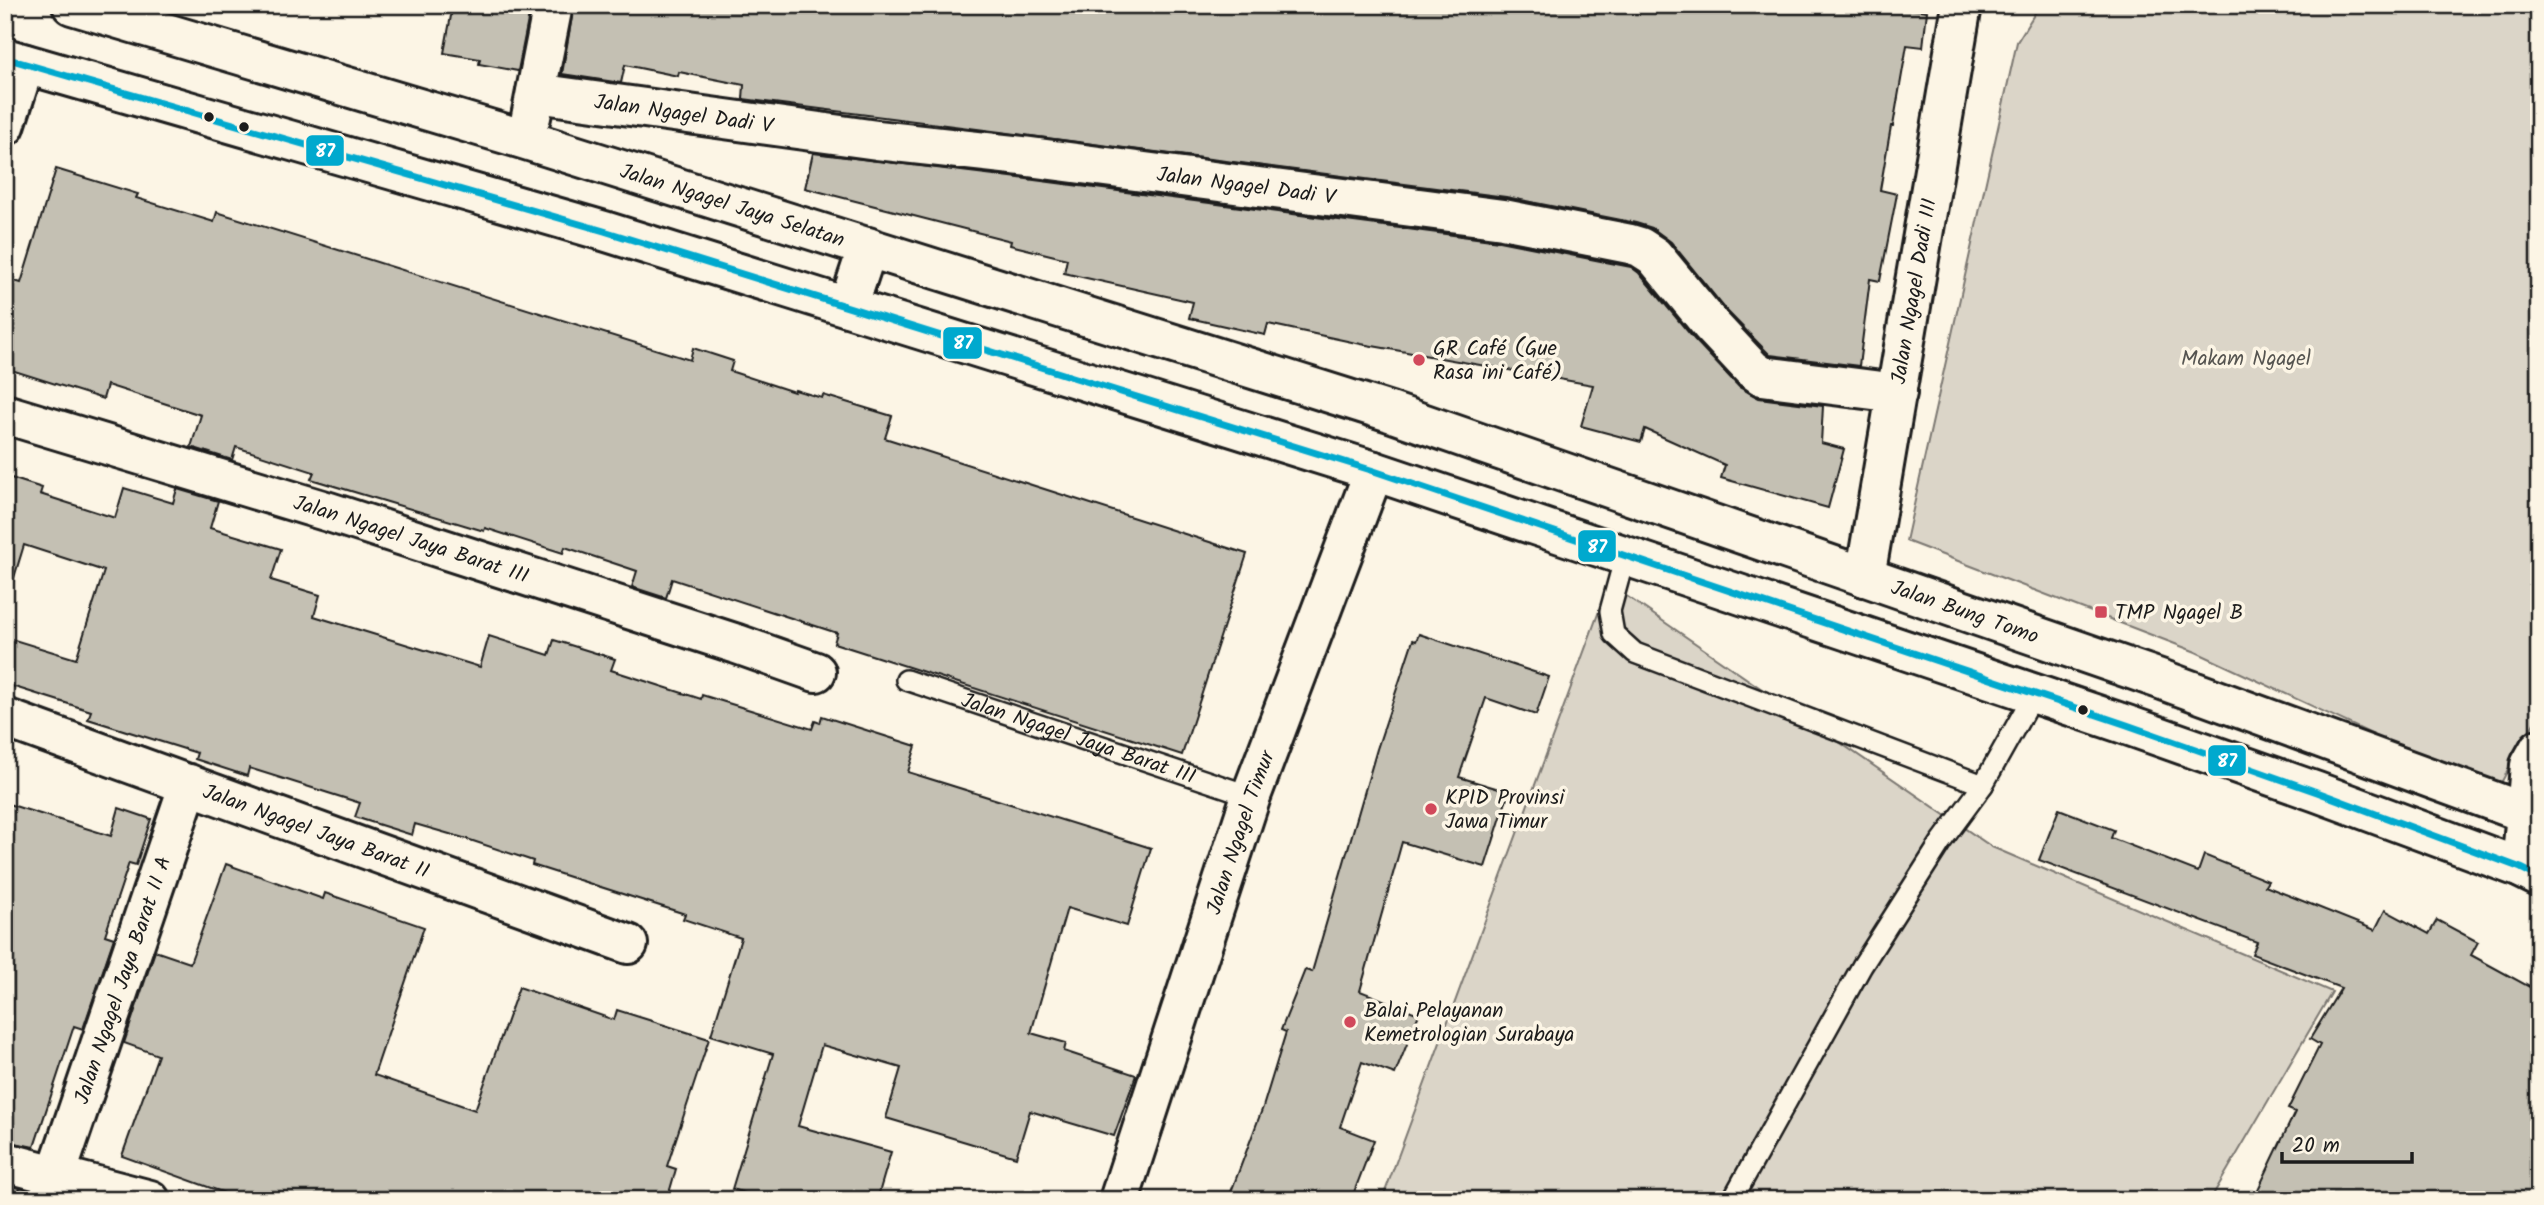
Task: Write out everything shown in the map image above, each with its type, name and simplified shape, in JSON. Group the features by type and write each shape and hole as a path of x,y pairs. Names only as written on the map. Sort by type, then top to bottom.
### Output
{"main road":[{"name":"Jalan Ngagel Jaya Selatan","path":"72,5 526,140 1390,412"},
{"path":"526,140 552,5"},
{"name":"Jalan Ngagel Dadi III","path":"1865,577 1962,5"},
{"path":"5,126 15,61 604,231 1374,471 2305,787 2530,873 2530,765 2539,749"},
{"name":"Jalan Ngagel Dadi V","path":"536,93 877,140 1022,156 1490,218 1630,244 1654,256 1710,324 1752,369 1762,376 1897,393"},
{"path":"848,307 868,247"},
{"name":"Jalan Bung Tomo","path":"1390,412 2160,679 2532,815"},
{"name":"Jalan Ngagel Jaya Barat III","path":"5,414 329,512 737,643 816,672"},
{"name":"Jalan Ngagel Timur","path":"1119,1200 1251,796 1374,471"},
{"name":"Jalan Ngagel Jaya Barat II","path":"5,718 628,944"},
{"name":"Jalan Ngagel Jaya Barat II A","path":"56,1175 189,784"},
{"path":"5,1162 150,1200"}],"lane":[{"path":"1625,556 1610,611 1614,634 1634,653 1983,785"},
{"name":"Jalan Ngagel Jaya Barat III","path":"906,680 1251,796"},
{"path":"1732,1200 1861,966 1941,842 1983,785 2034,694"}],"green space":[{"name":"Makam Ngagel","path":"2040,5 2539,5 2539,714 2496,792 2196,652 1906,541 2017,42"},
{"path":"1609,584 1992,847 2332,992 2210,1200 1382,1200"}],"building":[{"path":"453,5 531,5 518,71 479,64 480,59 444,53"},
{"path":"574,5 1883,5 1927,11 1923,47 1907,45 1891,126 1880,190 1897,194 1880,281 1870,279 1859,366 1770,355 1726,310 1671,242 1652,228 1636,223 1506,197 743,99 744,85 679,72 678,76 625,65 621,83 562,74"},
{"path":"813,153 1499,241 1631,267 1739,387 1759,398 1823,406 1821,443 1844,449 1828,508 1721,478 1725,465 1645,429 1641,442 1581,426 1593,385 1361,344 1268,324 1265,335 1189,318 1193,302 1064,273 1067,259 1010,245 1011,241 805,188"},
{"path":"56,169 138,194 136,198 214,222 217,212 690,360 693,348 733,361 730,371 794,392 795,390 822,398 823,395 892,416 885,438 1247,554 1182,755 834,643 837,633 672,579 666,598 632,587 637,571 565,547 563,553 311,479 314,472 236,447 232,460 191,447 201,415 107,385 103,399 5,368 5,278 21,283"},
{"path":"5,476 42,488 40,494 115,518 124,488 173,503 177,489 218,501 210,528 281,549 271,580 320,595 314,616 480,667 489,636 549,655 554,640 615,659 611,670 701,699 702,695 812,729 815,721 820,723 822,716 916,746 908,772 1151,848 1127,926 1067,908 1031,1033 1066,1043 1064,1051 1136,1075 1114,1136 1030,1111 1016,1157 886,1118 901,1068 822,1045 798,1126 891,1152 877,1200 769,1200 732,1189 773,1054 711,1035 741,938 683,919 685,914 532,865 533,861 467,839 415,824 412,835 355,817 360,803 249,768 247,776 195,759 197,753 88,719 91,711 5,684 5,637 76,659 104,571 24,545 13,581 5,579"},
{"path":"1419,634 1549,677 1536,715 1486,698 1459,777 1509,792 1485,867 1402,842 1360,991 1419,1014 1395,1074 1362,1062 1340,1127 1374,1140 1351,1200 1228,1200 1263,1107 1286,1032 1281,1030 1305,970 1312,972 1377,749 1413,640 1416,641"},
{"path":"5,803 111,836 119,808 151,819 136,865 129,863 105,935 114,938 83,1029 74,1026 34,1147 5,1141"},
{"path":"2059,809 2114,830 2111,838 2198,872 2204,855 2268,881 2265,886 2375,930 2385,910 2429,934 2437,920 2478,942 2471,955 2539,992 2539,1200 2253,1200 2295,1112 2288,1109 2320,1045 2310,1039 2341,988 2252,954 2257,942 2039,860"},
{"path":"226,864 323,899 325,893 424,927 374,1075 475,1110 519,987 614,1020 617,1010 709,1039 667,1166 676,1169 667,1200 244,1200 122,1156 158,1055 124,1043 155,951 190,963"},
{"path":"5,1185 20,1188 16,1200 5,1200"}],"transit line":[{"name":"87","path":"5,58 604,231 1374,471 2127,725 2317,792 2539,877"}],"place":[{"name":"GR Café (Gue Rasa ini Café)","path":"1419,360"},
{"name":"TMP Ngagel B","path":"2101,612"},
{"name":"KPID Provinsi Jawa Timur","path":"1431,809"},
{"name":"Balai Pelayanan Kemetrologian Surabaya","path":"1350,1022"}]}
